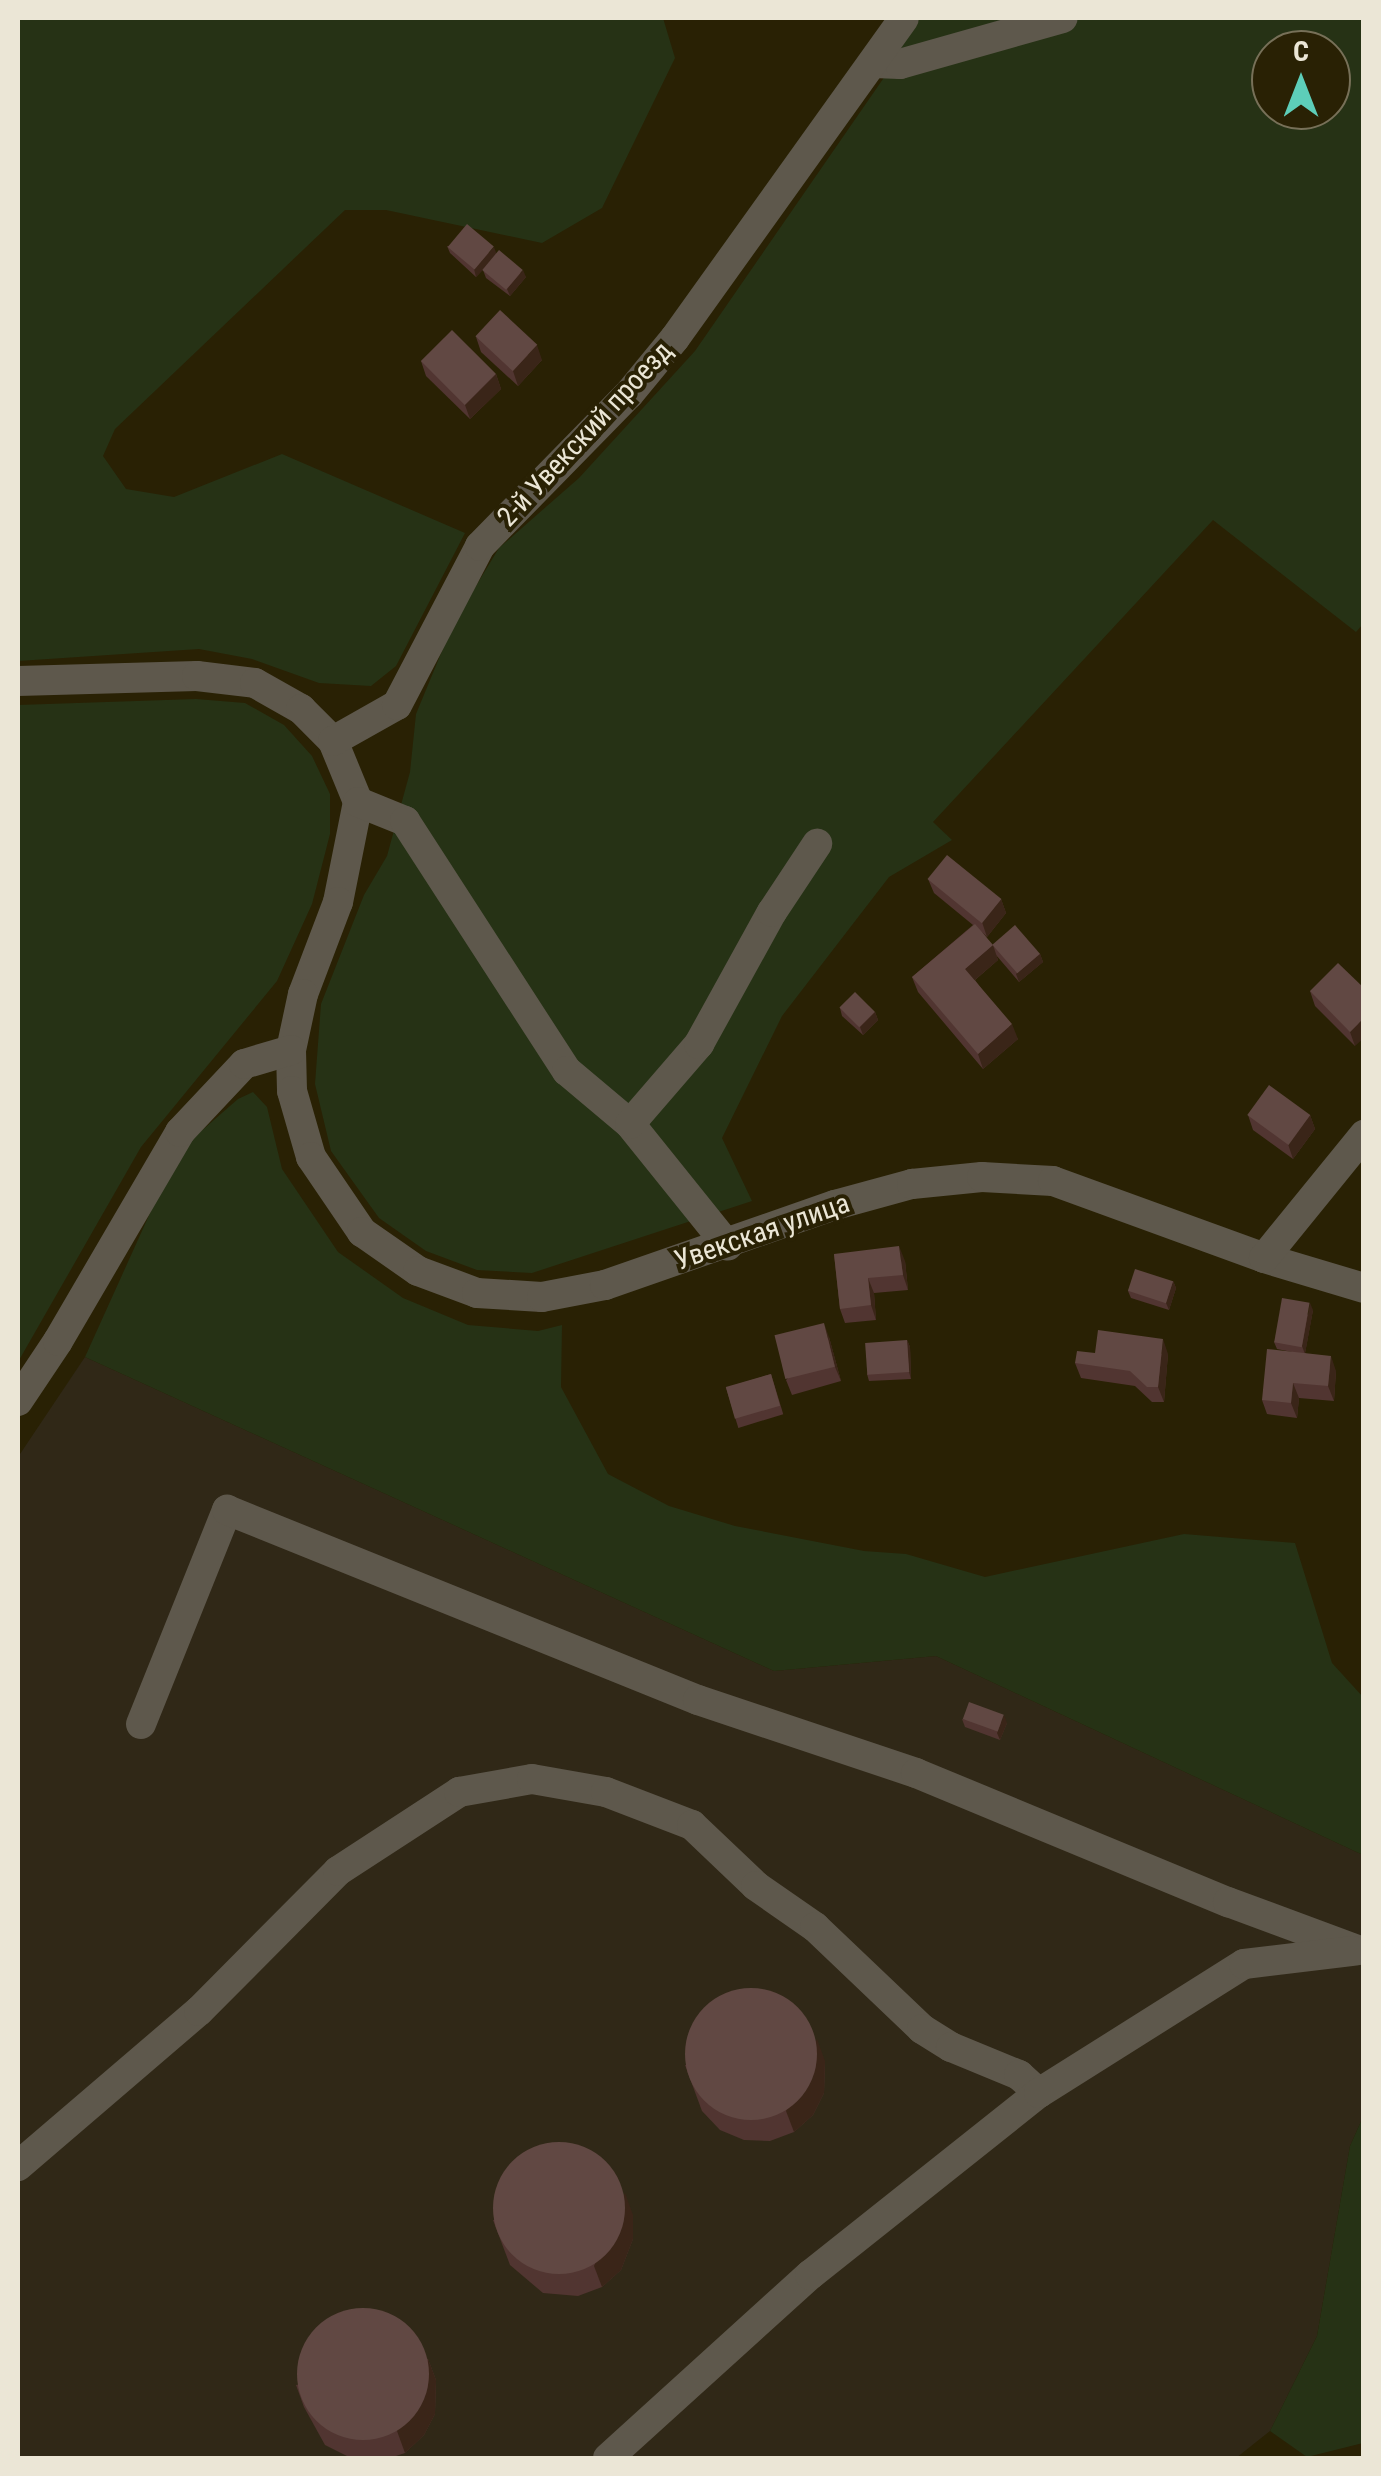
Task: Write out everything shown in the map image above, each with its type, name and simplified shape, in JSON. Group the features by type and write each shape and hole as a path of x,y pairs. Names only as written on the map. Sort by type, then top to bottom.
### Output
{"street":[{"name":"2-й Увекский проезд","path":"334,741 397,704 480,546 629,394 676,338 904,18"},
{"path":"874,63 900,64 1063,18"},
{"path":"18,680 197,676 255,683 302,708 334,741 358,802 405,821 566,1071 630,1124 728,1246"},
{"name":"Увекская улица","path":"358,802 338,902 304,994 292,1050 292,1091 310,1157 362,1232 418,1271 477,1293 542,1297 605,1285 728,1246 835,1205 912,1184 982,1176 1053,1181 1264,1258 1364,1288"},
{"path":"630,1124 699,1044 772,912 818,844"},
{"path":"18,1401 58,1342 180,1132 244,1064 292,1050"},
{"path":"1264,1258 1364,1135"},
{"path":"140,1724 226,1510 698,1700 916,1774 1228,1902 1361,1951"},
{"path":"18,2166 199,2012 338,1871 459,1792 532,1780 606,1792 692,1824 756,1886 815,1927 922,2029 951,2047 1018,2074 1039,2093"},
{"path":"608,2458 810,2274 1039,2093 1244,1964 1361,1951"}],"shaded area":[{"path":"85,1357 774,1671 936,1656 1363,1855 1363,2117 1350,2146 1317,2336 1270,2431 1236,2458 18,2458 18,1457"}],"green space":[{"path":"18,18 663,18 675,58 602,208 542,243 386,210 345,210 115,429 103,456 126,489 174,497 282,454 465,533 396,666 371,686 319,683 252,659 199,649 18,661"},
{"path":"916,18 1363,18 1363,624 1356,632 1213,520 933,822 952,840 889,877 782,1016 722,1138 752,1201 532,1273 477,1270 426,1251 379,1218 331,1151 315,1084 321,1004 364,895 387,856 410,772 416,714 454,622 499,548 579,478 695,351 883,79"},
{"path":"196,699 245,703 284,725 312,756 330,794 330,834 312,904 277,981 141,1147 18,1362 18,705"},
{"path":"253,1092 267,1107 282,1169 338,1252 403,1298 468,1325 538,1331 562,1325 561,1387 608,1474 669,1506 735,1526 864,1551 906,1554 985,1577 1184,1534 1295,1543 1332,1663 1363,1697 1363,1855 936,1656 774,1671 85,1357 165,1180 191,1140 238,1099"},
{"path":"1363,2117 1363,2443 1307,2457 1270,2431 1317,2336 1350,2146"}],"building":[{"path":"467,224 494,246 475,269 448,247"},
{"path":"499,250 523,270 506,290 482,270"},
{"path":"500,310 537,345 513,371 475,336"},
{"path":"452,330 496,374 465,405 421,361"},
{"path":"947,855 1001,899 982,923 927,879"},
{"path":"975,924 993,945 965,969 1012,1024 978,1054 912,977"},
{"path":"1015,925 1040,954 1017,973 992,945"},
{"path":"1338,963 1364,988 1364,1018 1350,1032 1310,991"},
{"path":"855,992 875,1012 859,1027 839,1008"},
{"path":"1269,1085 1310,1115 1289,1145 1247,1115"},
{"path":"899,1246 903,1275 868,1278 871,1305 840,1309 834,1254"},
{"path":"1135,1269 1173,1281 1166,1303 1128,1291"},
{"path":"1282,1298 1310,1303 1302,1347 1274,1342"},
{"path":"824,1323 835,1367 785,1379 775,1335"},
{"path":"1098,1330 1163,1339 1158,1387 1147,1387 1130,1371 1075,1363 1077,1351 1095,1353"},
{"path":"907,1340 909,1372 867,1375 865,1343"},
{"path":"1267,1349 1331,1356 1328,1386 1293,1383 1291,1403 1262,1400"},
{"path":"771,1374 780,1406 735,1419 726,1387"},
{"path":"969,1702 1004,1715 998,1732 963,1719"},
{"path":"751,1988 776,1993 798,2007 812,2029 817,2054 812,2079 798,2101 776,2115 751,2120 726,2115 704,2101 690,2079 685,2054 690,2029 704,2007 726,1993"},
{"path":"559,2142 584,2147 606,2161 620,2183 625,2208 620,2233 606,2255 584,2269 559,2274 534,2269 512,2255 498,2233 493,2208 498,2183 512,2161 534,2147"},
{"path":"363,2308 388,2313 410,2327 424,2349 429,2374 424,2399 410,2421 388,2435 363,2440 338,2435 316,2421 302,2399 297,2374 302,2349 316,2327 338,2313"}]}
